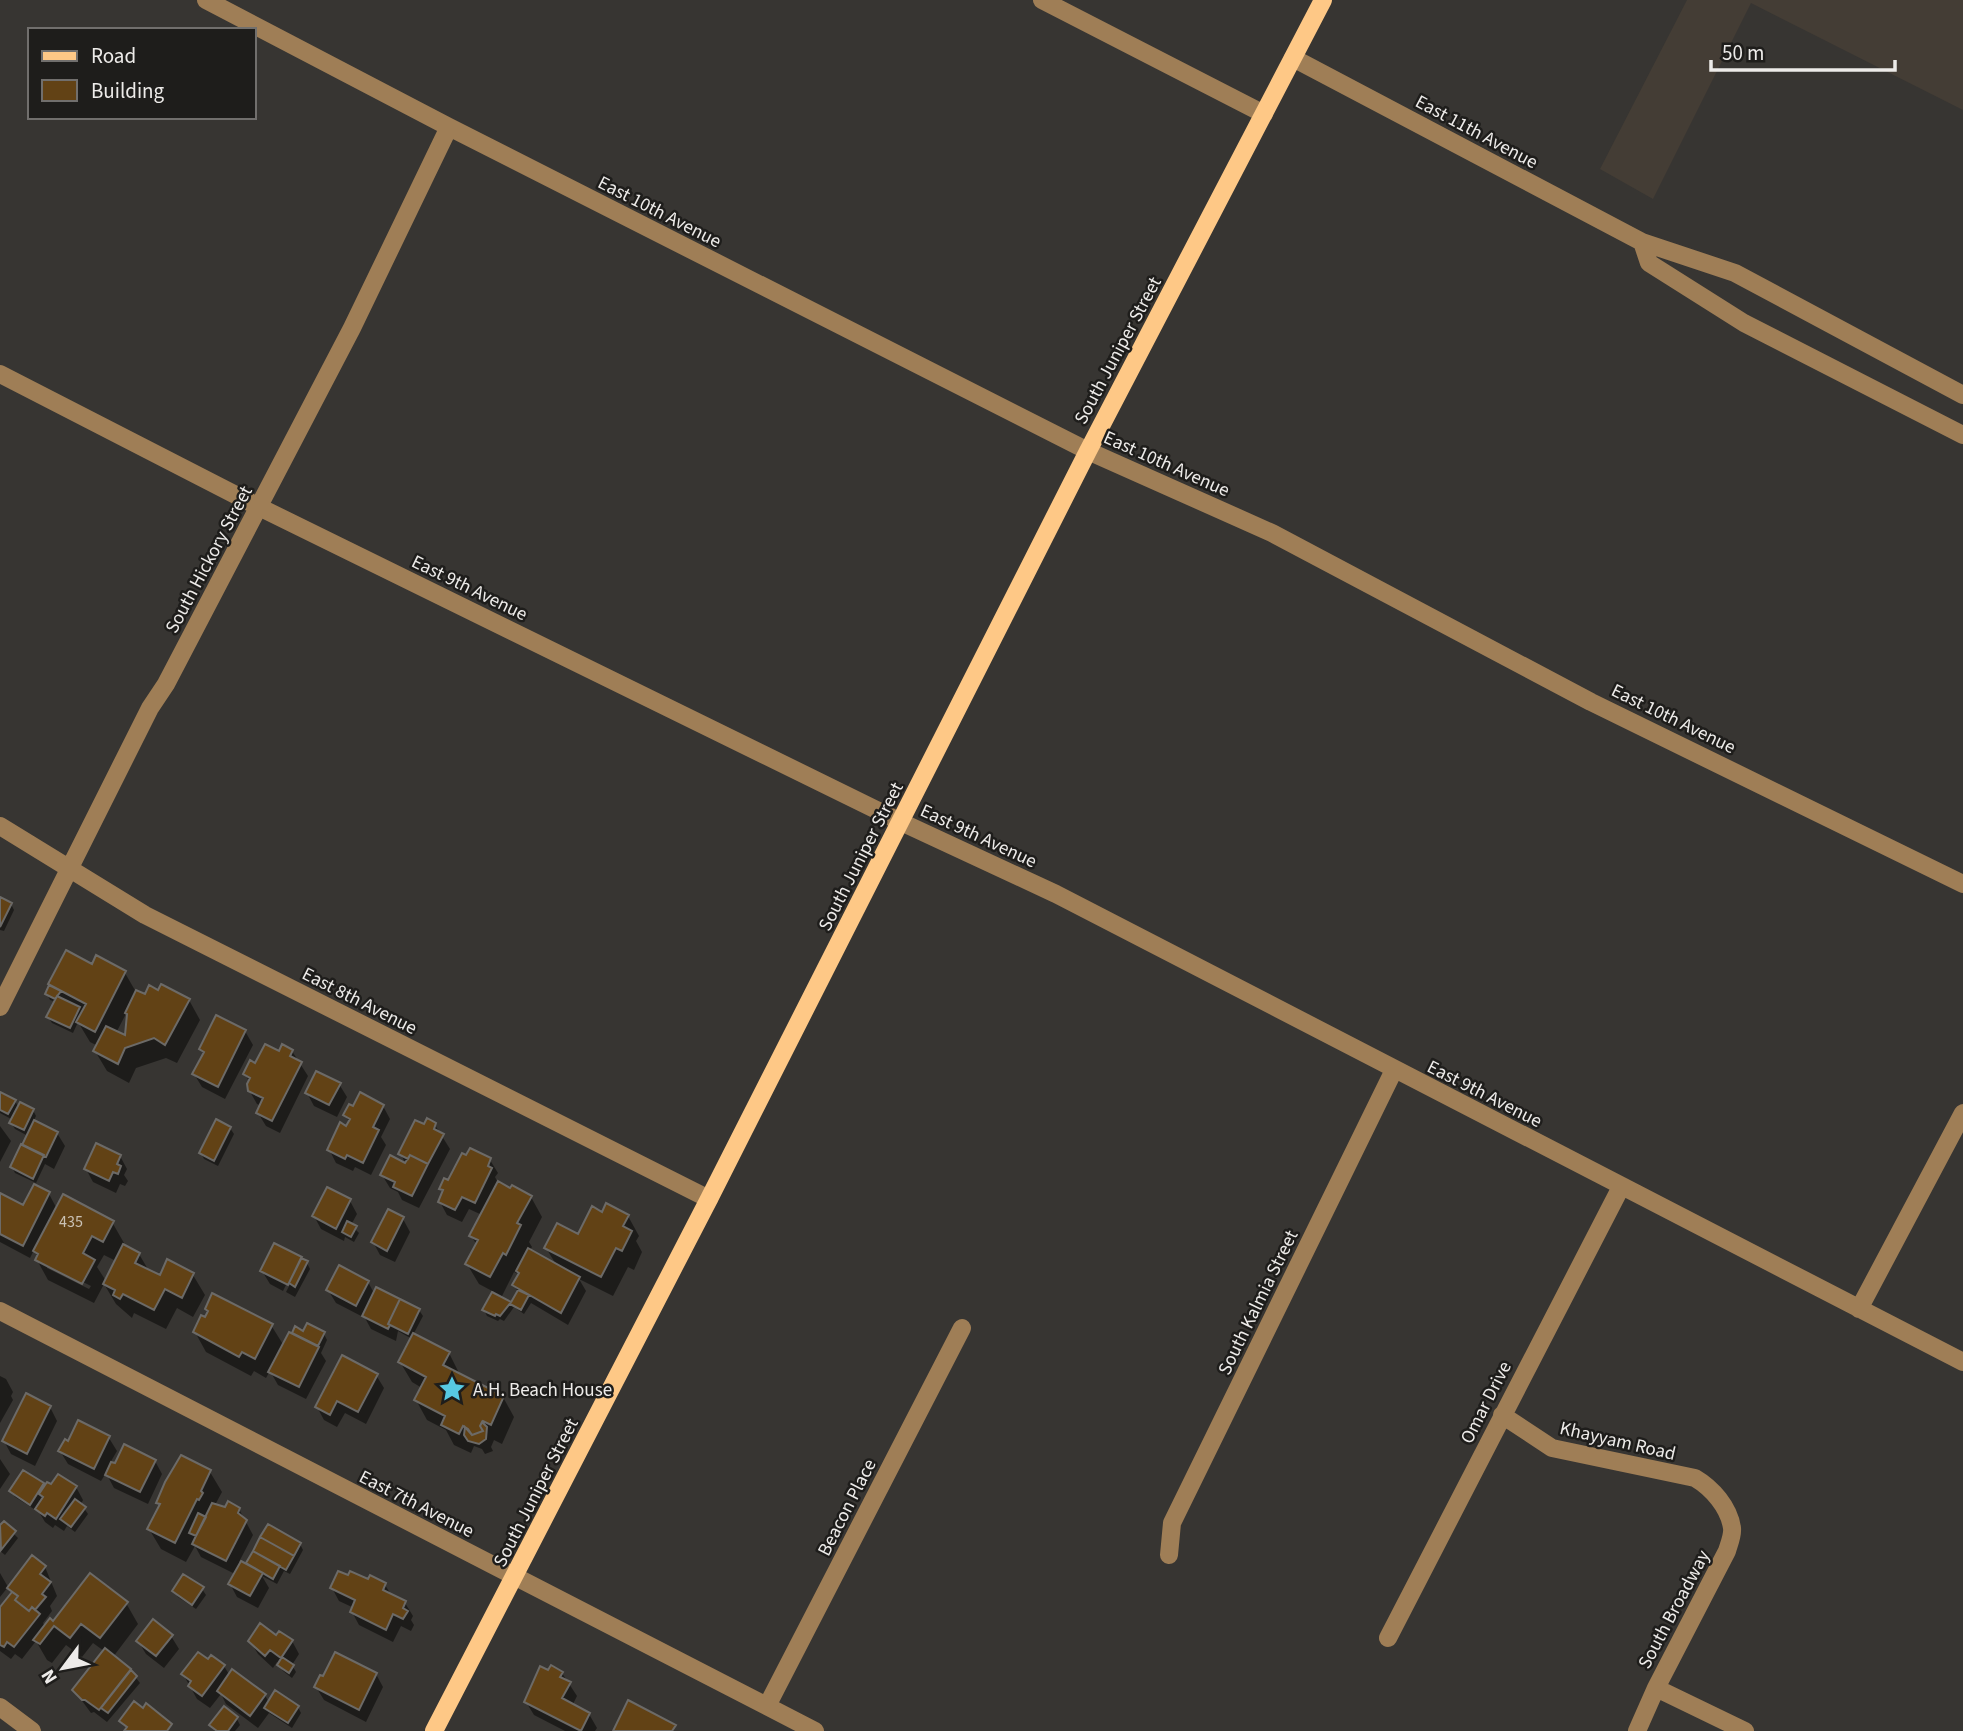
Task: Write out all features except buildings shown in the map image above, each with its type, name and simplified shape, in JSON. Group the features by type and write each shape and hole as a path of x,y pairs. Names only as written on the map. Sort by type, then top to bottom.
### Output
{"main road":[{"name":"South Juniper Street","path":"434,1731 709,1199 1088,451 1323,0"}],"street":[{"name":"East 10th Avenue","path":"206,0 449,127 1088,451 1272,533 1591,702 1963,884"},
{"path":"1042,0 1265,114"},
{"name":"East 11th Avenue","path":"1293,58 1642,242 1735,273 1963,395"},
{"name":"South Hickory Street","path":"0,1007 150,708 166,684 352,327 449,127"},
{"name":"East 11th Avenue","path":"1642,242 1649,263 1744,323 1963,435"},
{"name":"East 9th Avenue","path":"0,374 259,507 901,822 1056,894 1963,1362"},
{"name":"East 8th Avenue","path":"0,826 145,915 709,1199"},
{"name":"South Kalmia Street","path":"1169,1555 1172,1523 1394,1070"},
{"path":"1859,1308 1963,1113"},
{"name":"Omar Drive","path":"1388,1638 1621,1187"},
{"name":"East 7th Avenue","path":"0,1311 815,1731"},
{"name":"Beacon Place","path":"767,1706 962,1328"},
{"name":"Khayyam Road","path":"1502,1415 1552,1448 1695,1478 1709,1486 1722,1504"},
{"name":"South Broadway","path":"1637,1731 1656,1688 1727,1551 1732,1529 1722,1504"},
{"path":"1656,1688 1745,1731"},
{"path":"0,1707 32,1731"}],"shaded area":[{"path":"1687,0 1963,0 1963,110 1751,3 1653,199 1600,169"}],"place":[{"name":"A.H. Beach House","path":"452,1389"}]}
